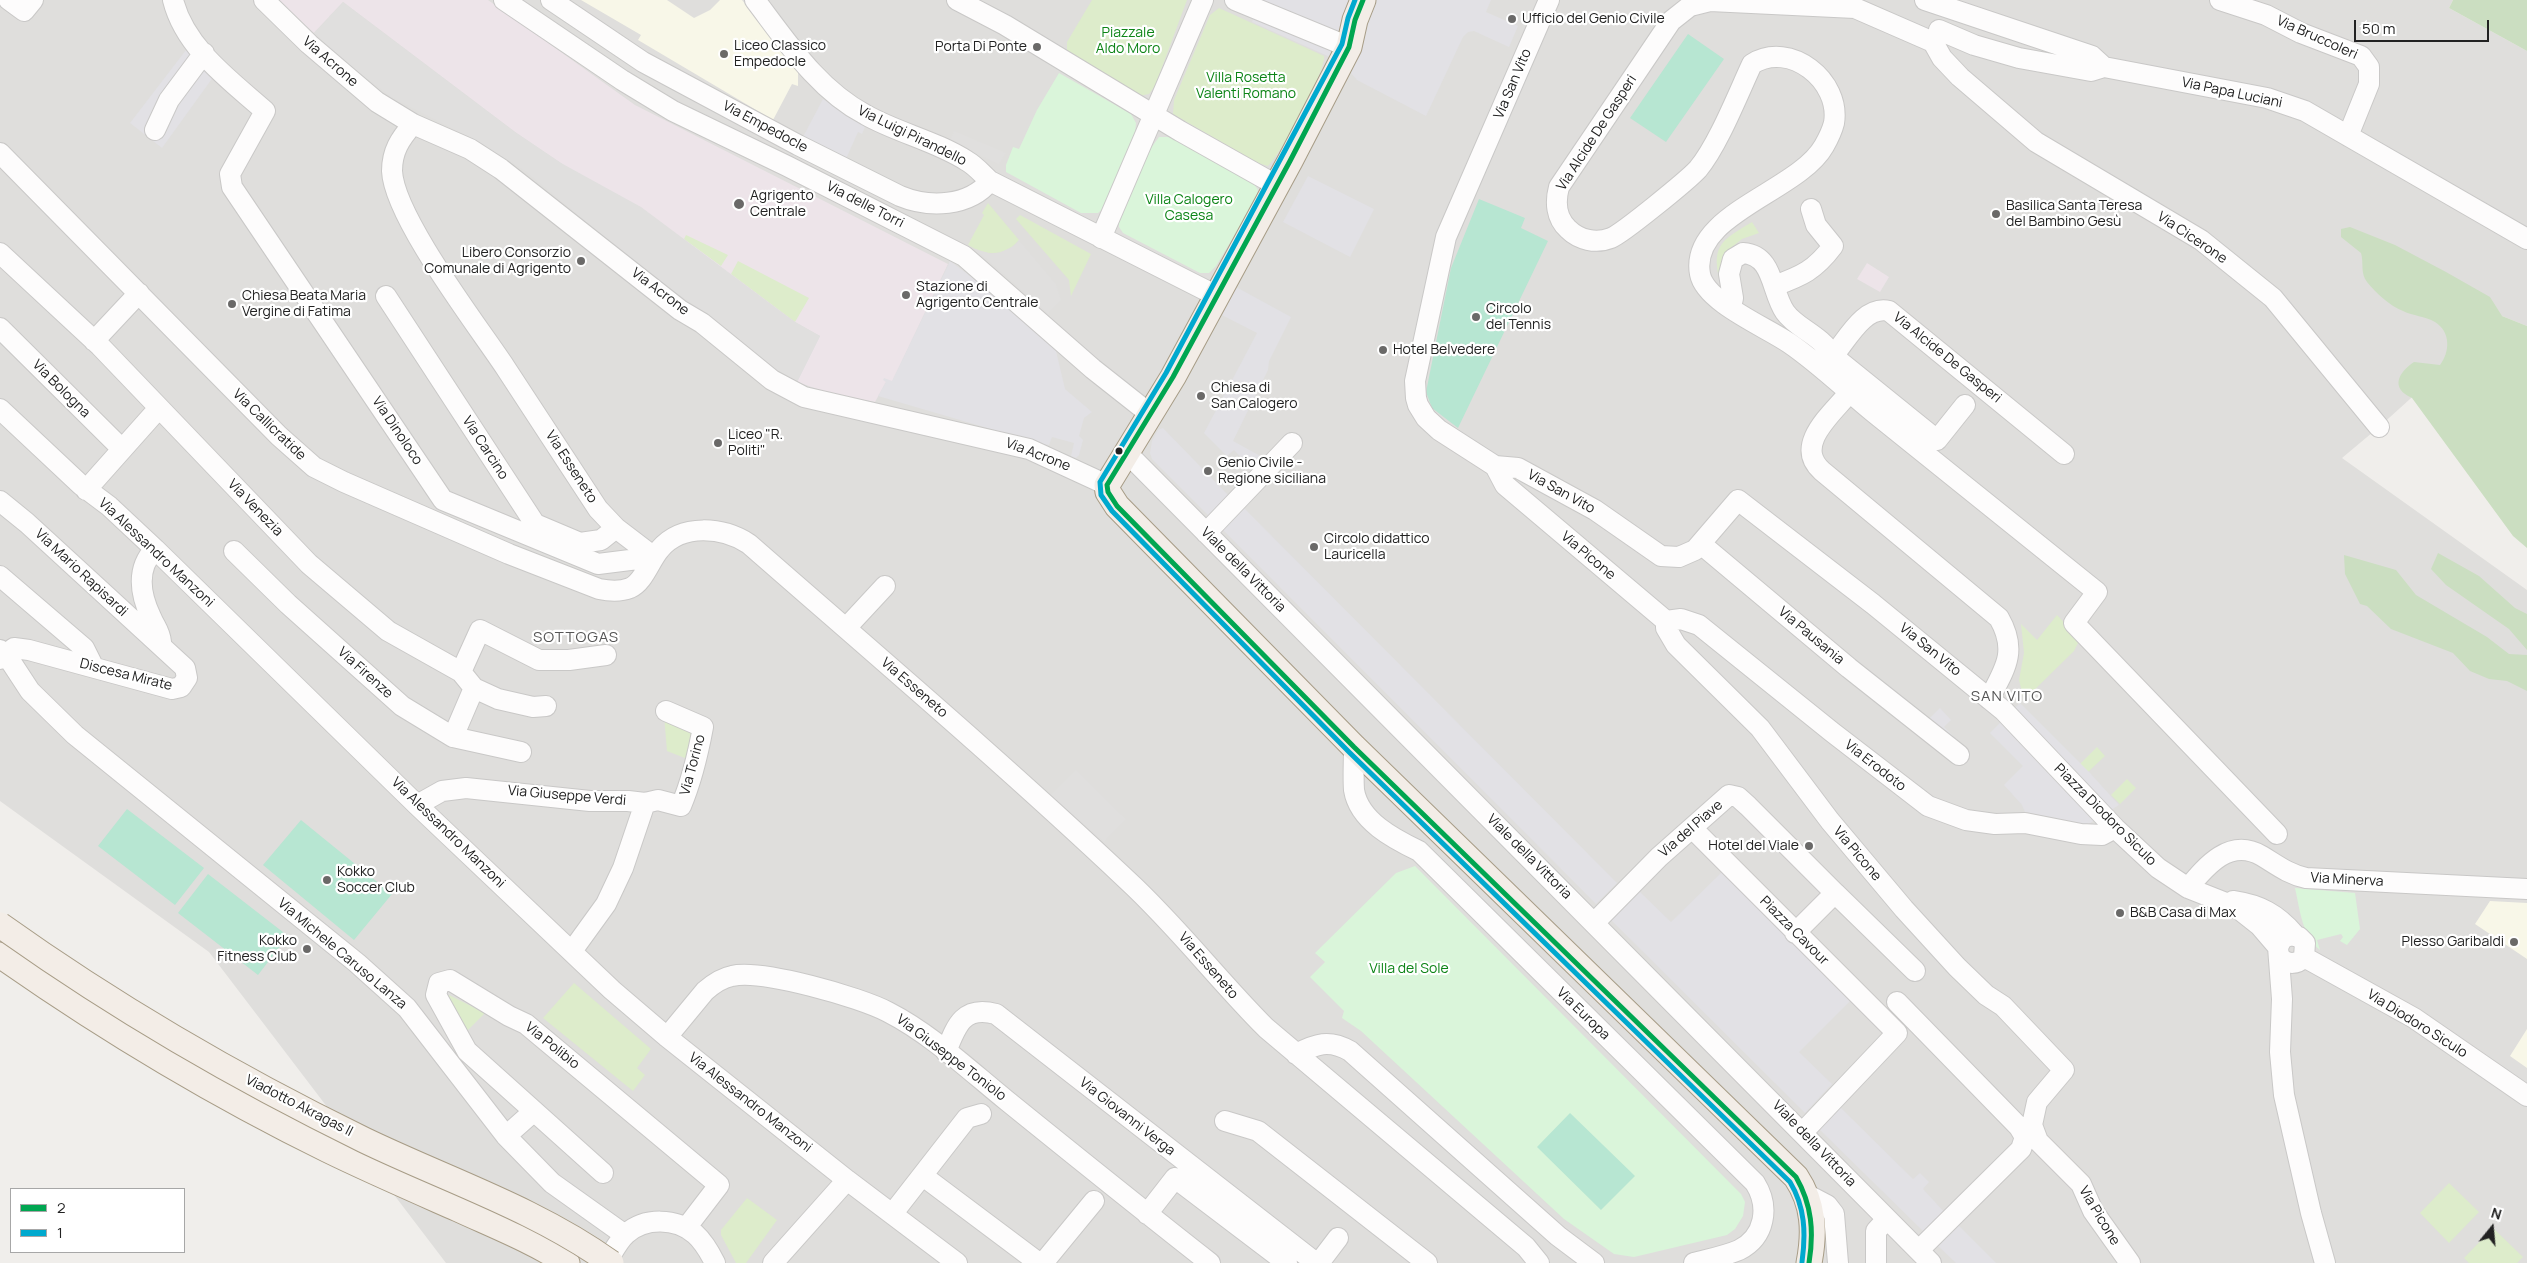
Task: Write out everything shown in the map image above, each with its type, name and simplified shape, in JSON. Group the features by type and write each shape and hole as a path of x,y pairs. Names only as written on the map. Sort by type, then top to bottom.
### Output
{"main road":[{"path":"1363,0 1355,20 1348,47 1217,296 1107,485 1108,492 1117,506 1354,747 1796,1177 1806,1194 1813,1219 1814,1239 1809,1263"},
{"name":"Viadotto Akragas II","path":"0,925 63,970 246,1080 400,1157 558,1228 610,1263"},
{"name":"Viadotto Akragas II","path":"0,955 57,994 235,1102 371,1170 511,1233 567,1263"}],"street":[{"path":"9,0 24,11 33,0"},
{"path":"155,130 198,47 176,14 173,0"},
{"name":"Via Acrone","path":"264,0 309,44 377,102 413,124 470,149 501,169 680,310 702,323 772,380 788,389 823,402 1029,449 1107,485"},
{"name":"Via delle Torri","path":"504,0 622,80 674,110 964,256 1093,369 1150,414"},
{"name":"Via Empedocle","path":"551,0 643,62 798,146 912,201 943,203 973,196 990,182"},
{"name":"Via Luigi Pirandello","path":"755,0 811,70 834,94 866,115 968,161 990,182"},
{"path":"957,0 1005,25 1153,115 1276,185"},
{"path":"1101,238 1202,0"},
{"path":"1235,0 1348,47"},
{"name":"Via San Vito","path":"1549,0 1446,237 1415,381 1416,398 1426,418 1439,430 1495,466 1518,468 1578,501 1661,556 1670,558 1688,555 1701,544 1738,500 1873,604 1996,705"},
{"name":"Via Bruccoleri","path":"2220,0 2266,15 2301,33 2361,56 2369,67 2369,84 2348,136"},
{"name":"Via Alcide De Gasperi","path":"1849,393 1790,343 1717,298 1705,287 1702,281 1700,256 1708,237 1721,224 1791,179 1812,163 1822,149 1834,123 1832,98 1827,86 1819,76 1802,64 1777,58 1752,64 1714,143 1697,170 1618,234 1610,238 1593,241 1576,236 1563,223 1556,206 1559,187 1671,22 1690,6 1710,1 1832,5 1855,8 1936,36"},
{"path":"1936,36 1931,3 2092,56 2104,67"},
{"name":"Via Papa Luciani","path":"1936,36 2019,58 2091,71 2104,67 2267,98 2305,112 2527,239"},
{"name":"Via Cicerone","path":"1936,36 1942,58 1960,77 2036,142 2201,240 2273,298 2379,427"},
{"name":"Via Dinoloco","path":"198,47 265,111 230,174 232,187 443,500 591,562 608,564 654,557"},
{"name":"Via Esseneto","path":"413,124 395,148 392,173 401,201 414,228 448,283 598,509 616,528 654,557 661,547 674,537 702,530 732,535 749,544 971,737 1127,880 1170,922 1238,1000 1296,1054 1522,1243 1539,1263"},
{"name":"Via Callicratide","path":"0,153 279,436 314,467 509,554 599,589 610,591 630,588 638,582 654,557"},
{"path":"990,182 1217,296"},
{"path":"1774,286 1804,275 1821,262 1833,246 1816,225 1811,209"},
{"name":"Via Venezia","path":"0,253 94,341 309,564 388,631 461,672 474,688 498,699 533,707 546,706"},
{"name":"Via Alcide De Gasperi","path":"1731,307 1733,298 1729,274 1734,259 1737,255 1743,253 1757,256 1766,266 1786,313 1826,344 1833,356 1937,440 1966,405"},
{"path":"94,341 139,293"},
{"name":"Via Carcino","path":"386,296 535,524 580,543 601,540 616,528"},
{"name":"Via Alcide De Gasperi","path":"1833,356 1866,316 1878,310 1888,311 2064,454"},
{"name":"Via Bologna","path":"0,328 122,449"},
{"path":"1996,705 2008,658 2008,637 1999,618 1822,471 1813,461 1810,448 1815,435 1849,393 2097,592 2074,623 2277,834"},
{"name":"Via Alessandro Manzoni","path":"0,408 86,490 109,506 155,549 417,804 612,990 667,1037 847,1180 957,1263"},
{"path":"86,490 159,408"},
{"path":"1206,533 1292,443"},
{"name":"Viale della Vittoria","path":"1126,452 1925,1257"},
{"name":"Via Picone","path":"1495,466 1505,485 1666,622 1666,628 1676,645 1760,728 1830,821 1904,909 1957,966 1986,995 2003,1006 2064,1070 2037,1102 2032,1125 2038,1141 2081,1184 2093,1211 2130,1263"},
{"name":"Via Mario Rapisardi","path":"0,501 27,522 161,646"},
{"name":"Via Pausania","path":"1701,544 1848,668 1959,755"},
{"path":"155,549 143,565 141,578 146,608 160,632 161,646"},
{"name":"Via Firenze","path":"234,550 288,604 402,706 453,737 521,752"},
{"path":"0,576 84,648 93,666"},
{"path":"846,628 885,586"},
{"name":"Via Erodoto","path":"1666,622 1681,619 1699,625 1928,806 1966,820 1995,824 2025,823 2081,834 2102,835 2115,828"},
{"path":"461,672 480,630 539,660 568,660 606,656"},
{"name":"Discesa Mirate","path":"2,654 14,648 93,666 177,689 187,678 185,668 161,646"},
{"name":"Via Michele Caruso Lanza","path":"2,654 30,691 75,734 357,963 407,1008 506,1136 552,1183 625,1235"},
{"path":"453,737 474,688"},
{"name":"Piazza Diodoro Siculo","path":"1996,705 2115,828 2158,868 2188,888 2221,899"},
{"name":"Via Torino","path":"645,803 658,800 681,806 690,785 697,760 703,727 666,711"},
{"name":"Via Europa","path":"1354,747 1354,791 1359,804 1369,818 1397,840 1420,851 1756,1184 1760,1191 1764,1218 1752,1241 1736,1251 1694,1263"},
{"name":"Via Giuseppe Verdi","path":"417,804 442,791 466,788 590,801 645,803 623,868 606,904 572,951"},
{"name":"Via del Piave","path":"1594,923 1659,857 1729,795 1738,797 1915,971"},
{"name":"Piazza Cavour","path":"1692,828 1897,1033 1803,1132"},
{"name":"Via Minerva","path":"2188,888 2214,860 2228,852 2243,850 2262,856 2289,873 2306,878 2527,889"},
{"path":"1795,933 1835,893"},
{"path":"2221,899 2258,906 2279,918 2305,943 2303,958 2293,983 2282,999"},
{"path":"2221,899 2250,917 2287,963 2297,962 2303,958"},
{"path":"2295,935 2286,936 2279,952 2279,980 2282,999 2280,1052 2284,1095 2311,1213 2325,1263"},
{"name":"Via Diodoro Siculo","path":"2303,958 2414,1018 2527,1096"},
{"name":"Via Giuseppe Toniolo","path":"667,1037 713,984 731,976 746,975 829,990 860,999 890,1012 946,1052 1210,1263"},
{"name":"Via Polibio","path":"603,1173 467,1051 436,995 439,983 450,980 526,1024 719,1185 686,1228"},
{"path":"1897,1002 2019,1128 2025,1137 2021,1149 1925,1257"},
{"name":"Via Giovanni Verga","path":"946,1052 956,1028 963,1018 978,1012 996,1014 1317,1263 1338,1238"},
{"path":"1296,1054 1316,1044 1325,1043 1335,1044 1350,1051 1558,1236 1594,1263"},
{"path":"506,1136 533,1112"},
{"path":"893,1213 967,1118 981,1114"},
{"path":"1224,1121 1258,1130 1427,1263"},
{"path":"923,1176 1041,1263 1094,1201"},
{"path":"1147,1214 1174,1178 1288,1263"},
{"path":"773,1263 847,1180"},
{"path":"1806,1194 1828,1205 1834,1214 1838,1263"},
{"path":"1876,1263 1876,1231 1887,1219"},
{"path":"606,1263 625,1235 634,1228 654,1222 676,1224 686,1228 702,1242 715,1263"},
{"name":"Via Alessandro Manzoni","path":"917,1234 934,1263"}],"shaded area":[{"path":"0,0 2453,0 2449,8 2527,51 2527,326 2502,316 2342,458 2527,590 2527,1263 446,1263 209,952 0,801"},
{"path":"279,0 488,0 635,105 948,264 892,382 886,382 875,402 829,393 797,382 820,336 795,322 515,132 343,2 314,33"},
{"name":"Liceo Classico Empedocle","path":"581,0 667,0 694,18 710,10 720,0 742,0 798,68 798,86 792,84 773,120 638,40 641,35"},
{"path":"1262,0 1491,0 1486,12 1518,26 1509,47 1474,31 1468,32 1463,37 1426,116 1357,80 1341,62 1252,22"},
{"path":"343,2 515,132 561,163 641,207 795,322 820,336 797,382 778,371 704,312 646,272 525,171 479,142 391,97 350,66 314,33"},
{"path":"186,50 214,76 162,148 130,123"},
{"path":"823,99 865,127 862,134 858,132 846,159 803,137"},
{"path":"954,131 1006,153 999,164 949,142"},
{"path":"1308,176 1374,209 1350,257 1283,222"},
{"path":"1019,240 1056,284 1061,300 1048,314 975,249 991,254 999,253 1014,246"},
{"path":"950,261 982,285 1056,351 1065,389 1092,412 1084,418 1079,436 1083,440 1079,455 1076,458 1071,456 1074,443 1052,437 1049,445 1042,444 878,396 886,382 883,380 884,378 892,381"},
{"path":"1867,263 1889,277 1880,292 1857,279"},
{"path":"1236,287 1291,317 1269,361 1268,370 1233,441 1264,458 1253,470 1234,450 1227,456 1204,433 1257,333 1222,315"},
{"path":"1163,428 1229,496 1211,518 1152,459 1150,453 1152,441 1158,430"},
{"path":"1243,507 1617,883 1596,904 1222,529"},
{"path":"2020,703 2119,805 2087,825 2025,812 2022,805 2004,785 2023,766 1990,733"},
{"path":"1940,708 1951,720 1944,727 1970,753 1956,766 1923,725"},
{"path":"1076,770 1126,819 1104,842 1050,796"},
{"path":"1723,871 1850,1001 1799,1052 1832,1084 1805,1113 1611,920 1639,891 1671,922"},
{"name":"Plesso Garibaldi","path":"2490,901 2527,903 2527,959 2475,924"},
{"path":"2527,1029 2527,1068 2510,1056"},
{"path":"1840,1107 1913,1179 1920,1173 1929,1182 1923,1189 1947,1215 1927,1235 1819,1129"},
{"path":"1958,1225 1996,1263 1956,1263 1938,1246"}],"green space":[{"name":"Piazzale Aldo Moro","path":"1092,0 1187,0 1155,86 1149,94 1139,96 1067,52 1067,42"},
{"path":"2453,0 2527,0 2527,51 2449,8"},
{"name":"Villa Rosetta Valenti Romano","path":"1219,8 1324,56 1318,77 1302,112 1268,166 1258,163 1173,114 1174,100 1210,15"},
{"path":"1688,34 1724,59 1666,142 1630,118"},
{"path":"1059,73 1131,114 1136,123 1135,133 1105,207 1098,213 1081,213 1006,172 1006,165 1013,147 1019,149 1037,110"},
{"name":"Villa Calogero Casesa","path":"1159,137 1168,137 1175,140 1254,184 1258,190 1255,201 1216,266 1209,273 1200,273 1123,233 1119,227 1119,220 1151,148"},
{"name":"Circolo del Tennis","path":"1479,199 1525,218 1521,228 1548,241 1458,428 1432,408 1426,392 1451,268"},
{"path":"988,203 1019,240 1007,250 1001,252 989,253 968,245 984,215 982,213"},
{"path":"1020,215 1091,254 1071,296 1069,280 1016,219"},
{"path":"1752,222 1759,233 1742,239 1727,251 1719,278 1717,257 1722,243"},
{"path":"2350,227 2395,245 2446,272 2490,297 2502,316 2527,326 2527,548 2513,536 2412,398 2401,390 2399,380 2408,366 2414,362 2440,365 2446,354 2446,337 2444,331 2435,322 2398,309 2384,299 2367,282 2363,272 2361,253 2341,237 2341,229"},
{"path":"686,235 728,255 721,266 684,239"},
{"path":"738,261 809,298 795,322 731,274"},
{"path":"2438,553 2479,576 2515,608 2527,614 2527,650 2509,629 2446,585 2431,569"},
{"path":"2344,555 2396,570 2416,595 2487,637 2509,654 2527,655 2527,691 2507,681 2489,679 2470,671 2453,653 2391,629 2367,606 2360,604 2345,574"},
{"path":"2057,615 2080,639 2074,651 2024,700 2019,680 2024,653 2021,624 2037,640"},
{"path":"664,715 697,729 690,760 667,751"},
{"path":"2097,747 2105,756 2088,772 2080,764"},
{"path":"2127,779 2136,788 2120,804 2111,795"},
{"path":"127,809 204,868 175,905 98,846"},
{"name":"Kokko Soccer Club","path":"301,820 392,894 354,940 263,865"},
{"name":"Villa del Sole","path":"1415,866 1741,1194 1745,1202 1743,1216 1735,1229 1727,1235 1634,1257 1614,1254 1564,1219 1361,1031 1342,1018 1344,1011 1310,977 1325,962 1315,953 1396,873"},
{"path":"208,874 288,936 258,975 178,913"},
{"path":"2295,888 2355,893 2360,929 2347,945 2340,941 2343,937 2341,934 2317,940 2320,950 2314,944 2305,930"},
{"path":"574,983 651,1049 637,1068 645,1075 633,1091 543,1018"},
{"path":"449,995 485,1013 465,1033 446,996"},
{"path":"1570,1113 1635,1176 1601,1210 1537,1147"},
{"path":"2449,1183 2479,1212 2449,1243 2420,1213"},
{"path":"747,1198 777,1220 746,1263 736,1263 721,1235 721,1230"},
{"path":"2493,1228 2523,1257 2517,1263 2469,1263 2464,1258"}],"transit line":[{"name":"1","path":"1355,0 1348,18 1342,44 1166,373 1100,482 1101,495 1112,511 1349,752 1790,1182 1799,1201 1803,1220 1802,1262"},
{"name":"2","path":"1363,0 1355,20 1349,47 1290,161 1173,377 1107,485 1108,492 1117,506 1354,747 1796,1177 1805,1198 1810,1219 1809,1263"}],"place":[{"name":"Ufficio del Genio Civile","path":"1512,19"},
{"name":"Porta Di Ponte","path":"1037,47"},
{"name":"Liceo Classico Empedocle","path":"724,54"},
{"name":"Agrigento Centrale","path":"739,204"},
{"name":"Basilica Santa Teresa del Bambino Gesù","path":"1996,214"},
{"name":"Libero Consorzio Comunale di Agrigento","path":"581,261"},
{"name":"Stazione di Agrigento Centrale","path":"906,295"},
{"name":"Chiesa Beata Maria Vergine di Fatima","path":"232,304"},
{"name":"Circolo del Tennis","path":"1476,317"},
{"name":"Hotel Belvedere","path":"1383,350"},
{"name":"Chiesa di San Calogero","path":"1201,396"},
{"name":"Liceo \"R. Politi\"","path":"718,443"},
{"name":"Genio Civile - Regione siciliana","path":"1208,471"},
{"name":"Circolo didattico Lauricella","path":"1314,547"},
{"name":"Hotel del Viale","path":"1809,846"},
{"name":"Kokko Soccer Club","path":"327,880"},
{"name":"B&B Casa di Max","path":"2120,913"},
{"name":"Plesso Garibaldi","path":"2514,942"},
{"name":"Kokko Fitness Club","path":"307,949"}],"district":[{"name":"SOTTOGAS","path":"576,638"},
{"name":"SAN VITO","path":"2007,697"}]}
